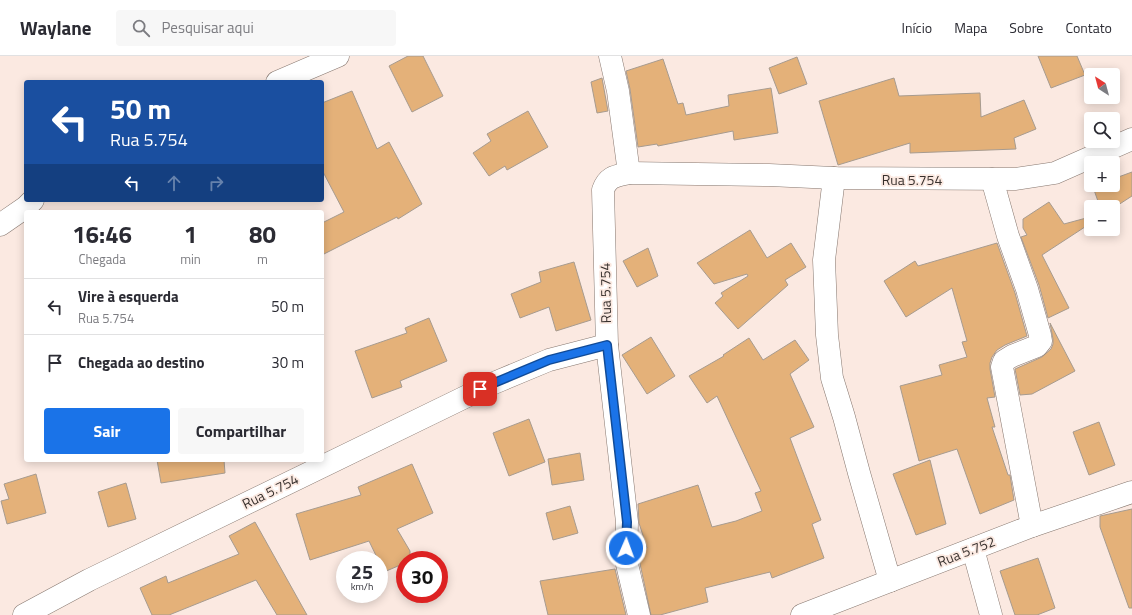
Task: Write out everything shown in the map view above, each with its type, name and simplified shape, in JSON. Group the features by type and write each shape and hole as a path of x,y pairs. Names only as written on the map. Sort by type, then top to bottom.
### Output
{"street":[{"path":"282,80 338,56"},
{"path":"610,56 618,91 629,173"},
{"name":"Rua 5.754","path":"24,615 89,580 494,383 549,360 607,345 603,190 606,183 611,179 629,173 769,175 834,178 1016,179 1055,172 1132,139"},
{"path":"834,178 824,260 827,335 832,378 890,581"},
{"path":"992,179 1008,236 1027,289 1040,335 1040,341 1037,346 1012,356 1004,361 1002,367 1032,526"},
{"path":"0,225 31,202"},
{"path":"607,345 627,522 626,560 639,615"},
{"name":"Rua 5.752","path":"802,615 1032,526 1132,492"},
{"path":"973,549 991,615"}],"building":[{"path":"408,56 423,56 443,96 412,112 389,66"},
{"path":"1038,56 1077,56 1084,75 1051,88"},
{"path":"797,57 807,84 779,94 769,68"},
{"path":"663,59 678,104 683,103 686,115 729,106 728,95 771,88 778,133 734,140 733,131 658,146 657,144 638,147 626,71"},
{"path":"602,78 608,111 597,113 591,82"},
{"path":"894,78 899,96 980,93 981,117 1024,100 1036,129 1014,138 1016,149 910,153 910,143 838,165 819,101"},
{"path":"352,91 377,149 389,142 422,204 398,219 397,217 324,254 324,222 344,212 324,174 324,102"},
{"path":"528,111 548,147 507,170 505,166 489,176 473,153 491,141 487,134"},
{"path":"1132,172 1132,196 1120,204 1120,200 1098,200 1095,192 1120,192 1120,176"},
{"path":"1049,202 1064,224 1084,219 1084,228 1042,255 1069,308 1048,318 1039,285 1021,237 1027,235 1023,228 1023,219"},
{"path":"750,230 767,258 791,243 806,267 785,280 788,285 738,329 715,303 723,296 721,293 748,276 747,274 714,284 697,263"},
{"path":"997,243 1015,293 1027,336 1005,345 997,350 992,357 990,369 995,397 987,398 995,427 992,427 1008,475 1010,475 1014,500 980,514 957,449 919,461 900,386 942,375 939,365 967,357 962,342 967,341 952,288 906,317 884,281 915,261 918,266"},
{"path":"648,248 658,276 637,287 623,261"},
{"path":"574,262 591,320 556,331 549,307 520,318 511,294 541,282 539,272"},
{"path":"429,318 447,361 400,381 402,387 372,398 355,351 407,333 405,328"},
{"path":"1050,323 1075,371 1032,394 1020,395 1015,369 1042,357 1051,349 1053,339"},
{"path":"651,337 675,376 647,394 622,355"},
{"path":"749,338 763,360 795,340 809,360 790,374 814,427 790,438 821,520 812,524 824,558 772,578 770,572 705,588 708,602 660,615 651,615 639,559 639,550 647,548 639,523 638,504 698,485 712,527 736,521 762,511 755,493 761,491 717,396 707,403 689,376 724,356 723,355"},
{"path":"529,419 545,462 509,476 493,433"},
{"path":"1099,422 1115,465 1089,475 1073,432"},
{"path":"580,453 584,480 552,485 548,459"},
{"path":"930,460 946,524 916,535 893,474"},
{"path":"157,462 224,462 225,473 161,483"},
{"path":"412,464 433,513 397,529 410,551 396,551 396,567 388,570 388,551 374,551 369,541 310,560 296,514 361,495 358,487"},
{"path":"36,474 46,513 7,524 1,501 9,499 4,484"},
{"path":"126,483 136,519 108,527 98,492"},
{"path":"570,506 578,533 553,540 546,513"},
{"path":"1132,509 1132,608 1129,608 1100,527 1100,516"},
{"path":"255,522 307,615 277,615 256,580 169,615 152,615 140,588 166,576 168,583 239,554 229,536"},
{"path":"1038,558 1055,608 1037,615 1015,615 1000,571"},
{"path":"615,569 626,615 548,615 540,581"}],"route":[{"path":"480,389 549,360 607,345 627,522 626,548"}]}
